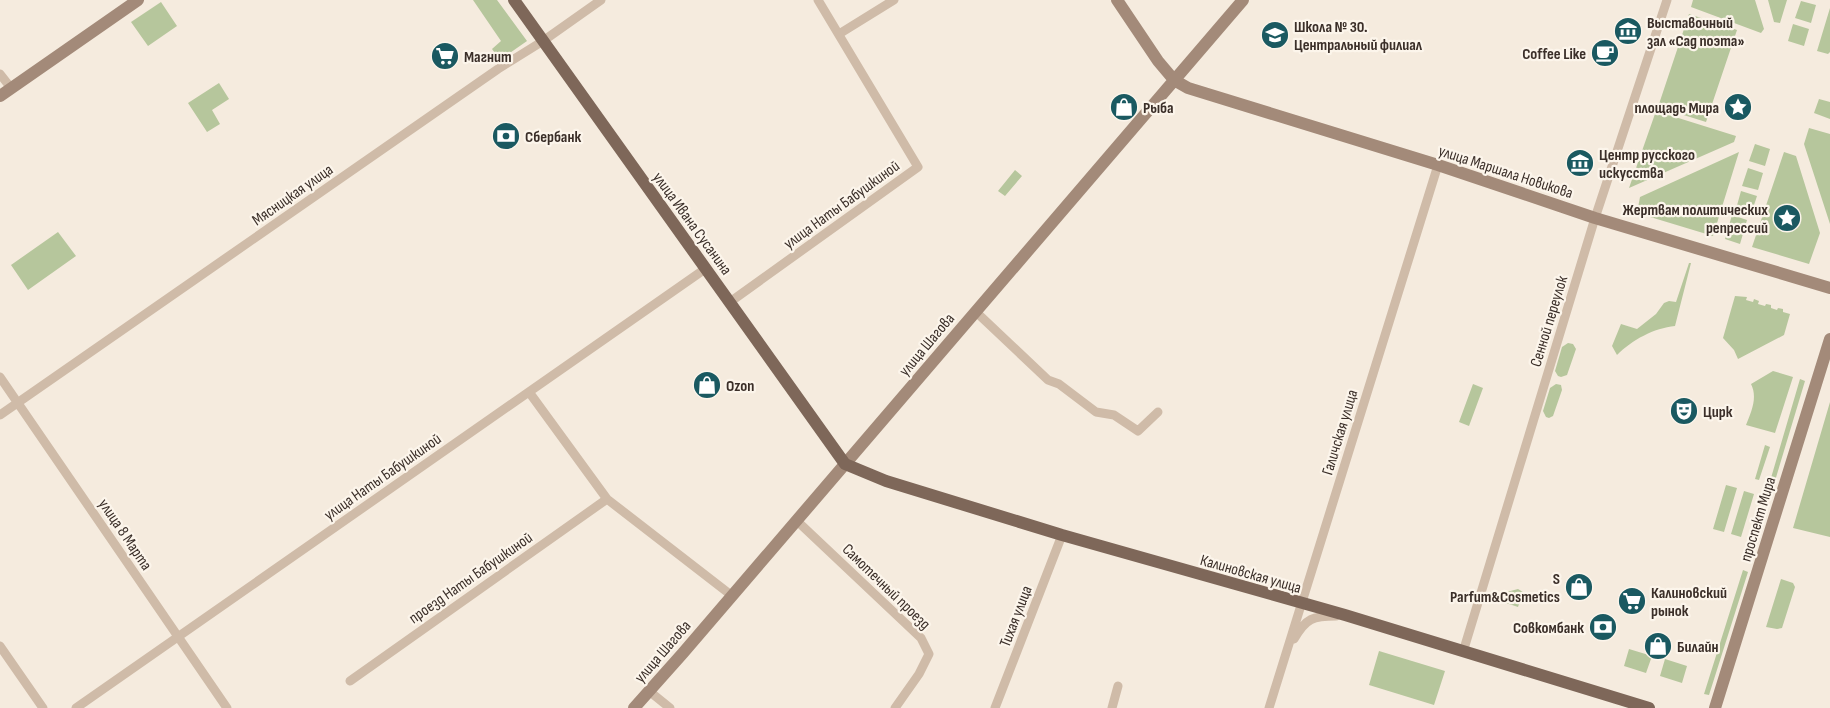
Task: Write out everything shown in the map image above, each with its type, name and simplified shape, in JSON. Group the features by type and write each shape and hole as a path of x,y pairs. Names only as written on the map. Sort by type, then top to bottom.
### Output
{"main road":[{"path":"5,92 138,0"},
{"name":"улица Ивана Сусанина","path":"514,0 845,464"},
{"path":"1117,0 1158,61 1174,80"},
{"name":"улица Шагова","path":"634,708 1243,0"},
{"name":"улица Маршала Новикова","path":"1174,80 1188,88 1438,165 1595,218 1830,288"},
{"name":"проспект Мира","path":"1715,708 1830,339"},
{"name":"Калиновская улица","path":"845,464 886,481 1062,535 1345,615 1649,708"}],"street":[{"name":"Мясницкая улица","path":"0,415 491,74 543,41 601,0"},
{"name":"улица Наты Бабушкиной","path":"730,302 918,167 818,0"},
{"path":"839,34 894,0"},
{"name":"Сенной переулок","path":"1463,652 1595,218 1667,0"},
{"path":"0,74 5,92"},
{"name":"Галичская улица","path":"1269,708 1438,165"},
{"name":"улица Наты Бабушкиной","path":"76,708 706,269"},
{"path":"975,311 1048,380 1059,384 1096,412 1114,415 1138,431 1158,412"},
{"name":"улица 8 Марта","path":"0,376 227,708"},
{"path":"528,392 607,498 732,595"},
{"name":"проезд Наты Бабушкиной","path":"350,681 607,498"},
{"name":"Самотечный проезд","path":"796,520 921,638 929,654 919,674 895,708"},
{"name":"Тихая улица","path":"995,708 1062,535"},
{"path":"1287,652 1299,630 1308,621 1316,616 1345,615"},
{"path":"0,646 43,708"},
{"path":"1112,708 1118,686"},
{"path":"649,690 670,708"}],"green space":[{"path":"473,0 497,0 527,41 500,60 492,49 501,41"},
{"path":"1693,0 1755,0 1764,29 1761,33 1691,7"},
{"path":"1768,0 1787,0 1780,23 1774,22"},
{"path":"1801,1 1816,5 1811,23 1795,18"},
{"path":"161,2 177,26 148,46 131,22"},
{"path":"1830,8 1830,52 1828,54 1817,51"},
{"path":"1689,14 1737,30 1706,122 1658,107"},
{"path":"1793,24 1809,29 1804,46 1788,41"},
{"path":"219,83 229,99 212,110 220,124 207,132 188,103"},
{"path":"1819,99 1830,102 1830,119 1814,113"},
{"path":"1656,111 1736,136 1734,142 1629,188"},
{"path":"1809,128 1830,134 1830,224 1804,144"},
{"path":"1755,144 1770,149 1765,166 1749,161"},
{"path":"1739,152 1713,236 1637,213 1640,197"},
{"path":"1784,152 1796,156 1820,233 1809,264 1752,247"},
{"path":"1748,168 1763,173 1758,190 1742,186"},
{"path":"1015,170 1022,176 1005,196 998,191"},
{"path":"1741,191 1757,196 1751,214 1736,209"},
{"path":"1732,215 1747,220 1740,244 1725,239"},
{"path":"58,232 76,256 28,290 11,265"},
{"path":"1689,263 1691,263 1675,326 1659,329 1644,336 1629,344 1617,355 1612,346 1621,324 1637,329 1656,314 1664,303 1669,301 1676,302"},
{"path":"1735,296 1747,297 1746,300 1753,302 1754,299 1759,301 1758,304 1771,305 1771,308 1783,309 1783,312 1790,314 1784,335 1738,359 1734,350 1723,338"},
{"path":"1568,343 1573,344 1576,349 1567,375 1561,377 1555,371 1562,347"},
{"path":"1773,371 1793,377 1775,433 1746,425 1754,400 1751,384"},
{"path":"1800,379 1805,381 1753,554 1749,553"},
{"path":"1473,384 1483,388 1469,426 1459,422"},
{"path":"1556,384 1561,385 1562,390 1553,416 1549,418 1546,417 1543,411 1550,388"},
{"path":"1830,402 1830,537 1793,528"},
{"path":"1765,445 1770,447 1759,480 1755,479"},
{"path":"1726,485 1737,488 1724,532 1713,529"},
{"path":"1744,491 1754,494 1741,537 1731,534"},
{"path":"1743,570 1748,572 1709,695 1704,694"},
{"path":"1781,579 1793,583 1795,587 1782,628 1766,627"},
{"path":"1518,589 1523,592 1518,607 1497,600 1499,594"},
{"path":"1629,649 1652,656 1646,673 1624,666"},
{"path":"1379,651 1445,671 1434,705 1369,685"},
{"path":"1665,659 1687,666 1682,683 1660,676"}],"place":[{"name":"Выставочный зал «Сад поэта»","path":"1628,31"},
{"name":"Школа № 30. Центральный филиал","path":"1275,35"},
{"name":"Coffee Like","path":"1605,53"},
{"name":"Магнит","path":"445,56"},
{"name":"Рыба","path":"1124,107"},
{"name":"площадь Мира","path":"1738,107"},
{"name":"Сбербанк","path":"506,136"},
{"name":"Центр русского искусства","path":"1580,163"},
{"name":"Жертвам политических репрессий","path":"1787,218"},
{"name":"Ozon","path":"707,385"},
{"name":"Цирк","path":"1684,411"},
{"name":"S Parfum&Cosmetics","path":"1579,587"},
{"name":"Калиновский рынок","path":"1632,601"},
{"name":"Совкомбанк","path":"1603,627"},
{"name":"Билайн","path":"1658,646"}]}
